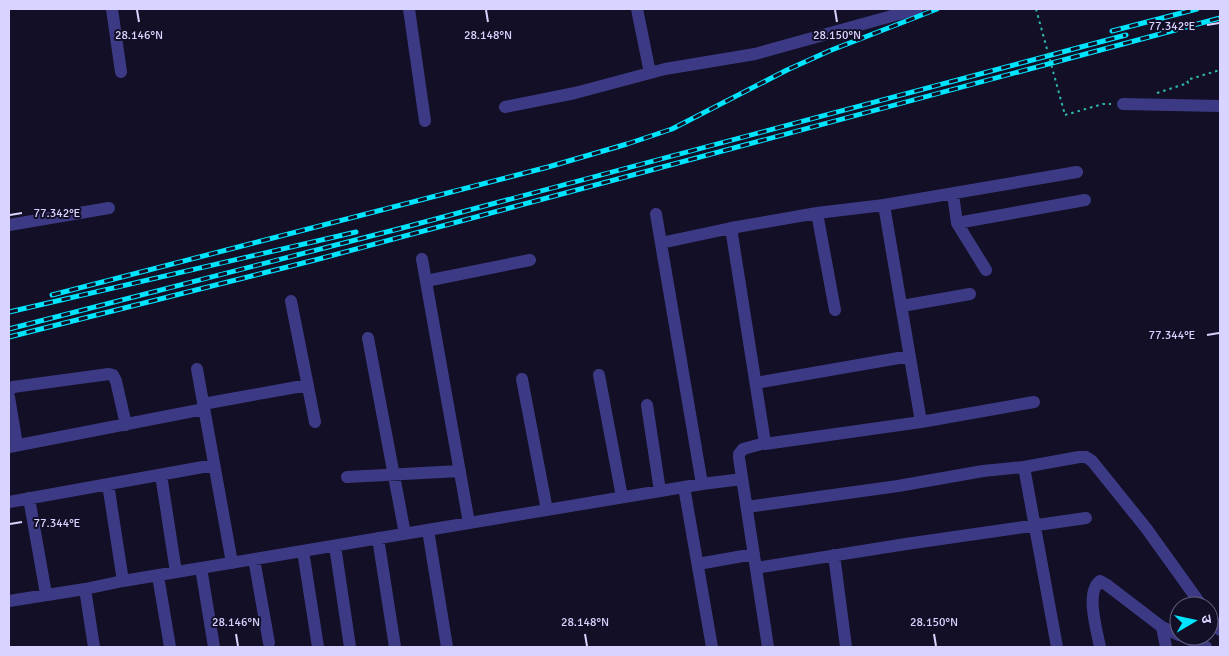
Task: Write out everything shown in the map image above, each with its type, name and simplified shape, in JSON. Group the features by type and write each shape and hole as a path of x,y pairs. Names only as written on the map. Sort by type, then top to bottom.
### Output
{"street":[{"path":"112,9 121,72"},
{"path":"409,9 425,121"},
{"path":"637,9 650,73"},
{"path":"505,107 575,93 700,62 755,54 917,9"},
{"path":"1123,104 1220,106"},
{"path":"661,243 731,228 953,194 1077,172"},
{"path":"953,194 957,223 986,270"},
{"path":"957,223 1085,200"},
{"path":"884,205 921,422"},
{"path":"9,225 109,208"},
{"path":"656,214 702,484"},
{"path":"817,214 835,310"},
{"path":"731,228 765,444"},
{"path":"422,258 469,523"},
{"path":"426,281 530,260"},
{"path":"902,306 970,294"},
{"path":"291,301 315,422"},
{"path":"368,338 405,534"},
{"path":"756,383 910,356"},
{"path":"197,369 232,563"},
{"path":"9,391 13,387 109,374 116,380 126,425"},
{"path":"599,375 622,497"},
{"path":"522,379 547,510"},
{"path":"9,397 13,446 126,425 203,406 308,384"},
{"path":"768,647 742,479 739,454 743,449 765,444 921,422 1034,402"},
{"path":"647,405 660,491"},
{"path":"746,507 1086,457 1092,461 1141,521 1195,596"},
{"path":"9,502 214,465"},
{"path":"1024,467 1057,647"},
{"path":"347,477 460,471"},
{"path":"161,475 176,572"},
{"path":"9,601 622,497 742,479"},
{"path":"108,484 124,581"},
{"path":"684,488 712,647"},
{"path":"29,498 46,594"},
{"path":"756,568 1086,518"},
{"path":"428,530 447,647"},
{"path":"378,538 395,647"},
{"path":"335,546 350,647"},
{"path":"304,551 318,647"},
{"path":"698,564 754,554"},
{"path":"834,555 846,647"},
{"path":"254,559 268,643"},
{"path":"201,568 214,647"},
{"path":"158,576 170,647"},
{"path":"1100,647 1092,605 1095,587 1100,581 1107,584 1162,627 1169,630"},
{"path":"85,589 94,647"},
{"path":"1162,627 1166,647"}],"path":[{"path":"1036,9 1065,115 1103,104 1123,104"},
{"path":"1151,95 1188,83 1187,80 1220,70"}],"railway":[{"path":"52,295 548,167 627,144 672,129 787,70 829,51 937,9"},
{"path":"1112,31 1197,9"},
{"path":"9,337 315,260 1220,18"},
{"path":"9,329 402,228 1126,35"},
{"path":"9,312 356,232"}]}
